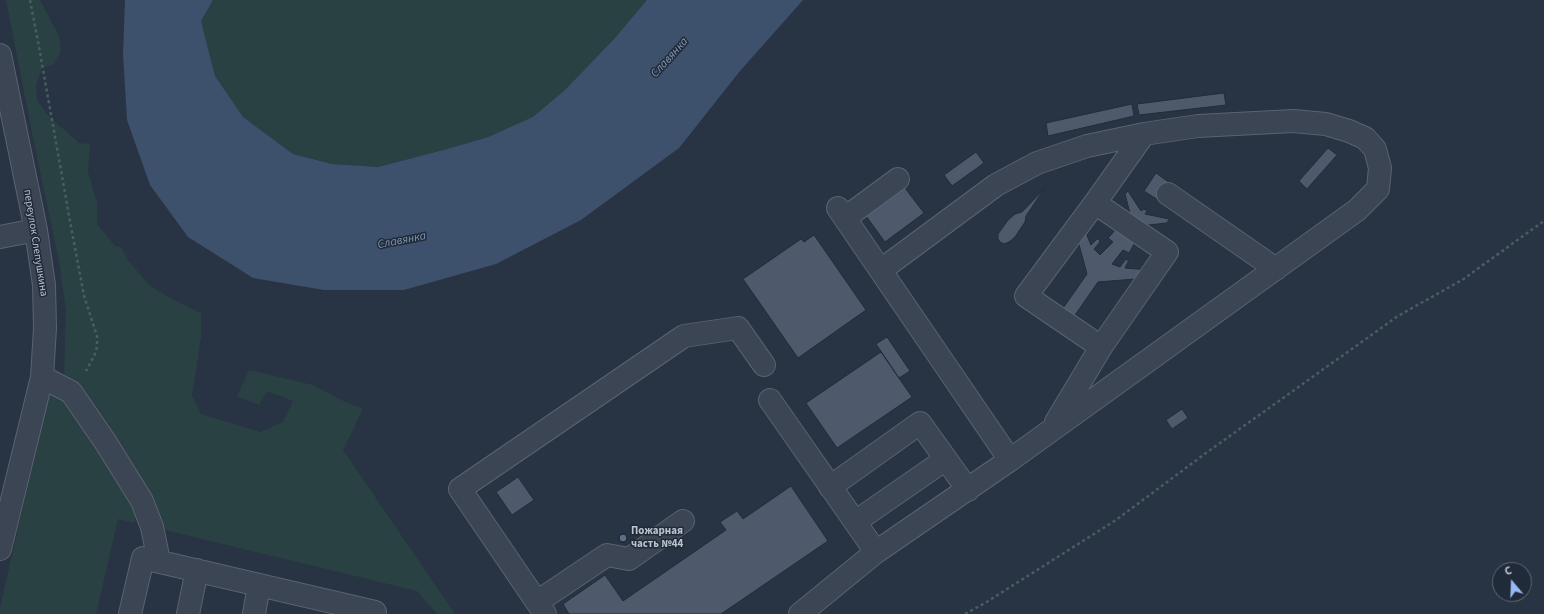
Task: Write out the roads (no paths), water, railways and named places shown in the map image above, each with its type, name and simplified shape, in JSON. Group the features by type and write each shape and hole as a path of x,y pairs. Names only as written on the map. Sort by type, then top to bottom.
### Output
{"street":[{"name":"переулок Слепушкина","path":"0,55 6,113 36,230 44,284 45,328 42,377 0,549"},
{"path":"800,614 876,552 968,490 1357,210 1378,189 1380,168 1375,150 1365,138 1326,124 1293,122 1198,126 1144,134 1087,146 1037,163 996,185 881,270"},
{"path":"1101,347 1026,296 1144,134"},
{"path":"898,179 842,213 1010,460"},
{"path":"1168,194 1276,268"},
{"path":"1051,430 1101,347 1167,252 1095,203"},
{"path":"0,237 36,230"},
{"path":"683,521 629,559 607,555 541,608 460,489 684,336 738,328 764,365"},
{"path":"42,377 71,392 106,443 142,501 152,527 159,561"},
{"path":"770,400 876,552"},
{"path":"830,487 920,423 968,490"},
{"path":"855,522 946,459"},
{"path":"130,614 142,558 259,585 313,606 375,612 375,614"},
{"path":"188,614 197,570"},
{"path":"254,614 259,585"}],"water":[{"name":"Славянка","path":"125,0 213,0 201,21 215,76 243,117 293,154 332,164 378,167 488,137 533,117 565,90 614,39 647,0 803,0 740,71 679,148 581,220 496,264 404,290 324,290 253,278 188,237 150,185 127,120 123,54"}],"place":[{"name":"Пожарная часть №44","path":"623,538"}]}
